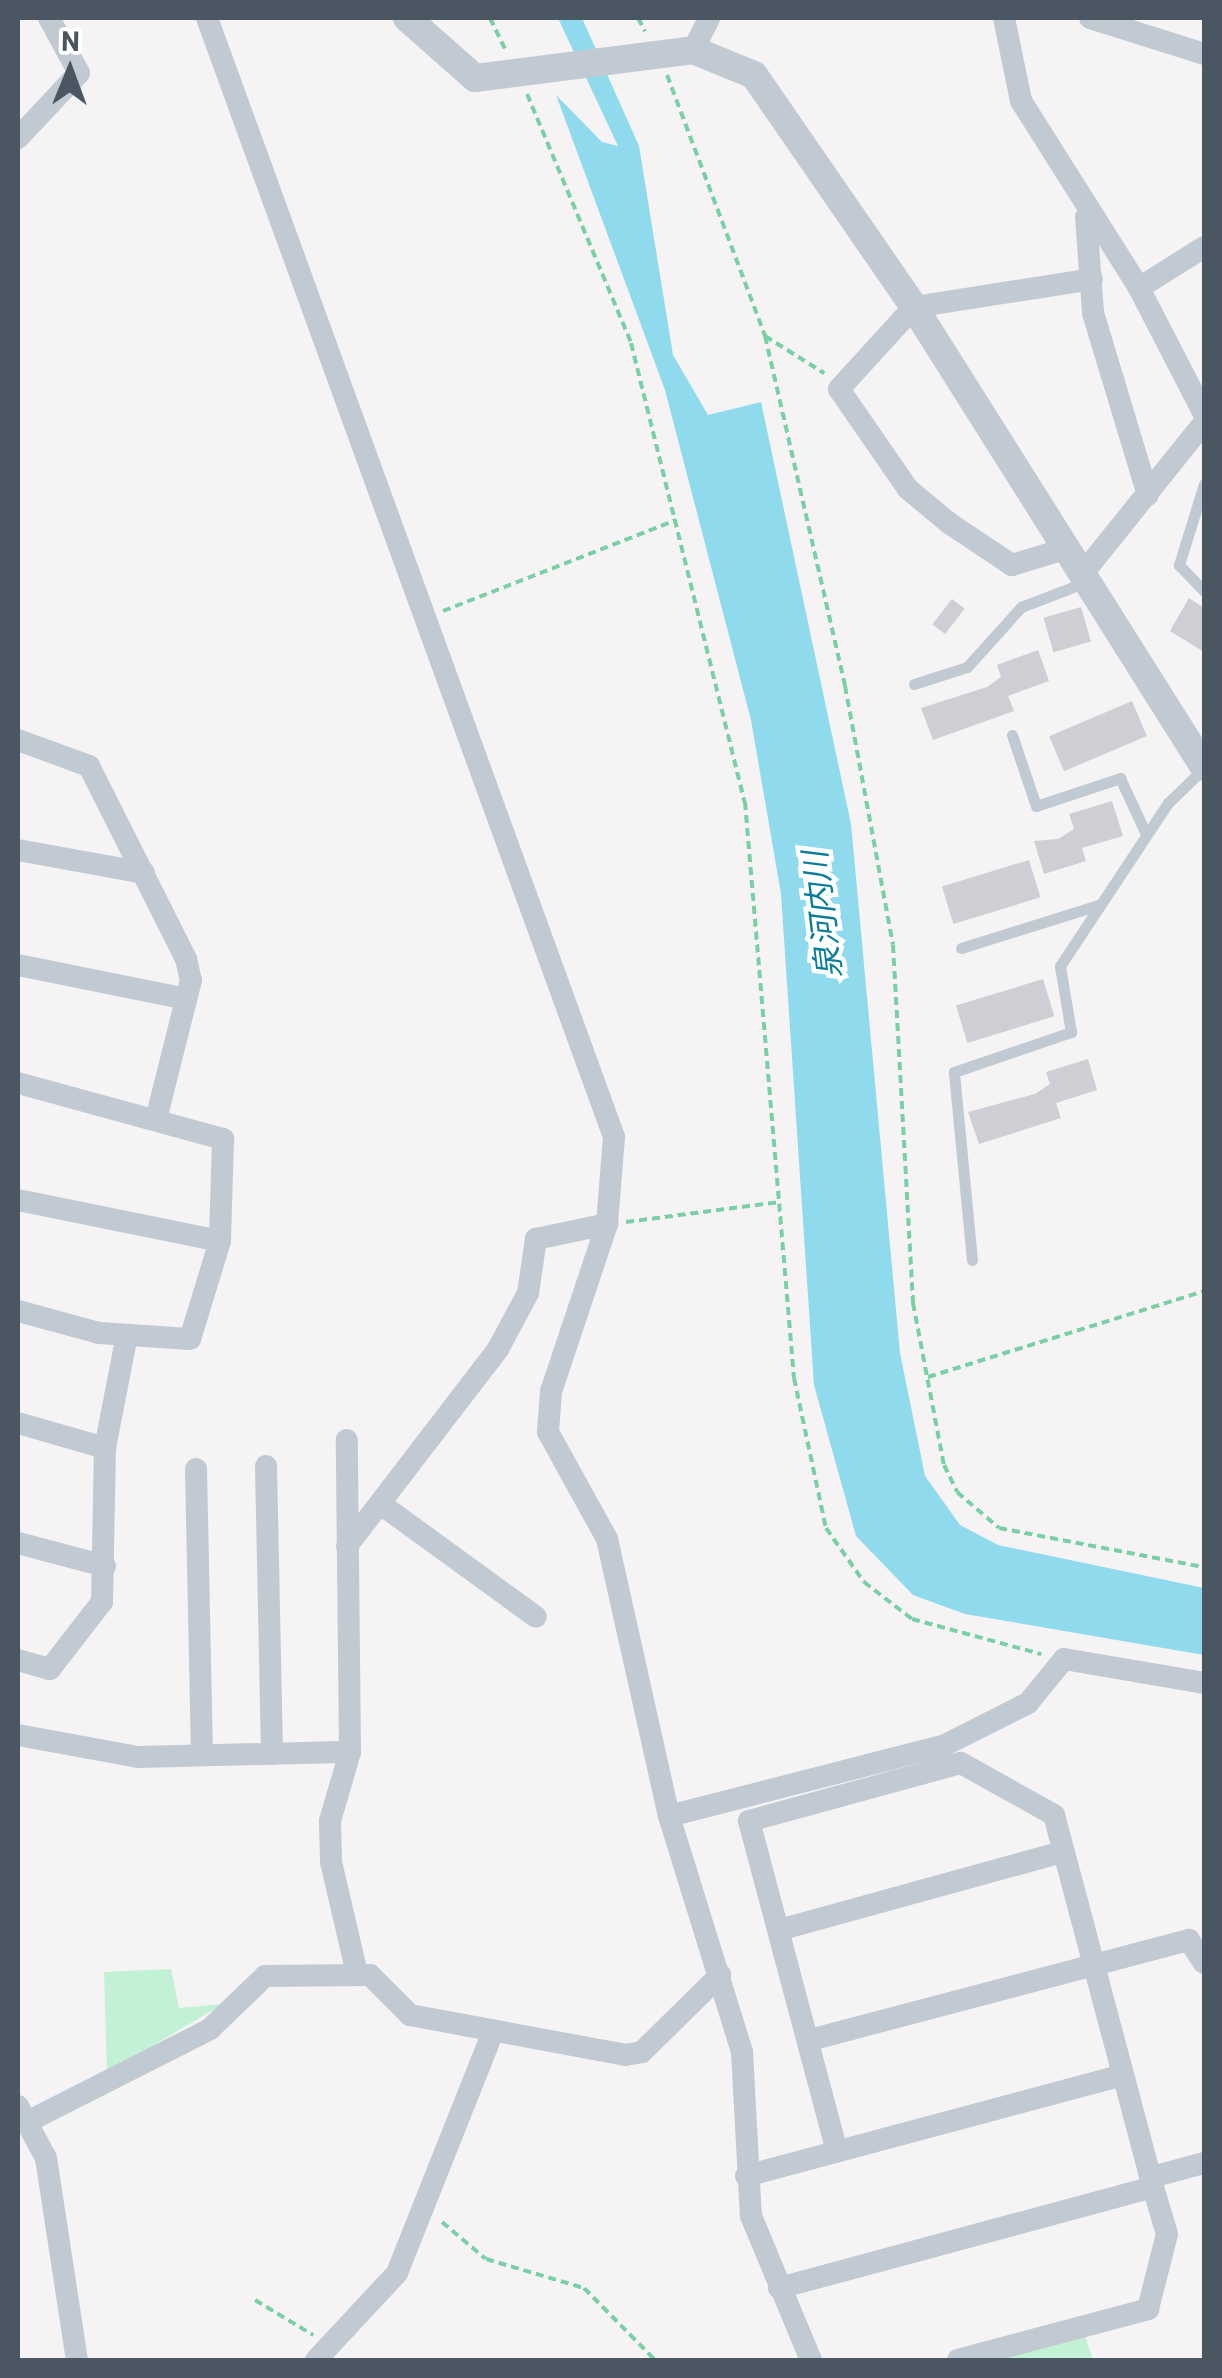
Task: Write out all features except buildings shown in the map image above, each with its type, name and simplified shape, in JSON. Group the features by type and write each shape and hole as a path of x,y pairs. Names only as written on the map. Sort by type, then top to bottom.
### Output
{"street":[{"path":"18,138 79,72 49,18"},
{"path":"207,18 614,1137 606,1224 552,1391 548,1432 607,1538 669,1816 742,2052 746,2176 779,2288 810,2360"},
{"path":"407,18 475,78 524,77 652,53 694,50 741,64 765,87 914,307 1087,576 1204,768"},
{"path":"694,50 709,18"},
{"path":"1004,18 1021,101 1086,215 1140,288 1204,414"},
{"path":"1090,18 1204,54"},
{"path":"1086,215 1093,313 1148,495"},
{"path":"1140,288 1204,247"},
{"path":"1068,548 1012,564 949,523 908,489 838,388 914,307 1092,279"},
{"path":"1087,576 1204,423"},
{"path":"18,740 80,756 186,959 186,999 157,1115"},
{"path":"18,850 144,873"},
{"path":"18,965 186,999"},
{"path":"18,1083 157,1115 223,1139 220,1241 190,1339 127,1335 18,1311"},
{"path":"18,1200 220,1241"},
{"path":"347,1546 382,1506 498,1349 528,1293 536,1239 606,1224"},
{"path":"18,1660 50,1669 96,1616 105,1566 104,1448 127,1335"},
{"path":"18,1423 104,1448"},
{"path":"346,1440 350,1752 330,1821 331,1862 357,1974"},
{"path":"266,1466 272,1754"},
{"path":"196,1470 202,1756"},
{"path":"382,1506 536,1617"},
{"path":"18,1543 105,1566"},
{"path":"669,1816 945,1745 1028,1703 1064,1659 1204,1683"},
{"path":"18,1735 138,1757 350,1752"},
{"path":"837,2152 749,1821 961,1762 1054,1814 1166,2234 1148,2309 958,2360"},
{"path":"778,1930 1063,1852"},
{"path":"810,2040 1189,1940 1204,1963"},
{"path":"77,2360 46,2158 23,2113 210,2029 247,1984 282,1973 357,1974 384,1984 410,2015 492,2034 642,2052 720,1974"},
{"path":"320,2352 367,2313 396,2273 492,2034"},
{"path":"746,2176 1122,2075"},
{"path":"779,2288 1153,2182 1204,2163"}],"lane":[{"path":"1204,484 1178,565 1204,591"},
{"path":"914,684 967,667 1021,607 1087,576"},
{"path":"1012,735 1036,806 1120,778 1146,834"},
{"path":"972,1260 954,1072 1071,1032 1056,976 1146,834 1204,768"},
{"path":"961,948 1098,905"}],"path":[{"path":"490,18 524,77 632,343 745,802 794,1378 826,1528 864,1582 912,1619 1064,1659"},
{"path":"652,53 765,336 879,854 910,1264 944,1465 978,1515 999,1528 1204,1568"},
{"path":"765,336 838,388"},
{"path":"424,618 676,520"},
{"path":"606,1224 778,1202"},
{"path":"928,1377 1204,1291"},
{"path":"419,2212 486,2260 584,2288 655,2360"},
{"path":"255,2300 320,2352"}],"green space":[{"path":"171,1969 179,2008 223,2004 107,2073 104,1972"},
{"path":"1084,2333 1093,2360 982,2360"}],"water":[{"name":"泉河内川","path":"558,18 582,18 639,146 673,355 708,415 761,402 851,824 900,1353 925,1476 960,1525 998,1545 1204,1588 1204,1655 965,1614 913,1595 856,1536 814,1385 781,894 751,720 665,390 556,95 602,142 618,146"}]}
